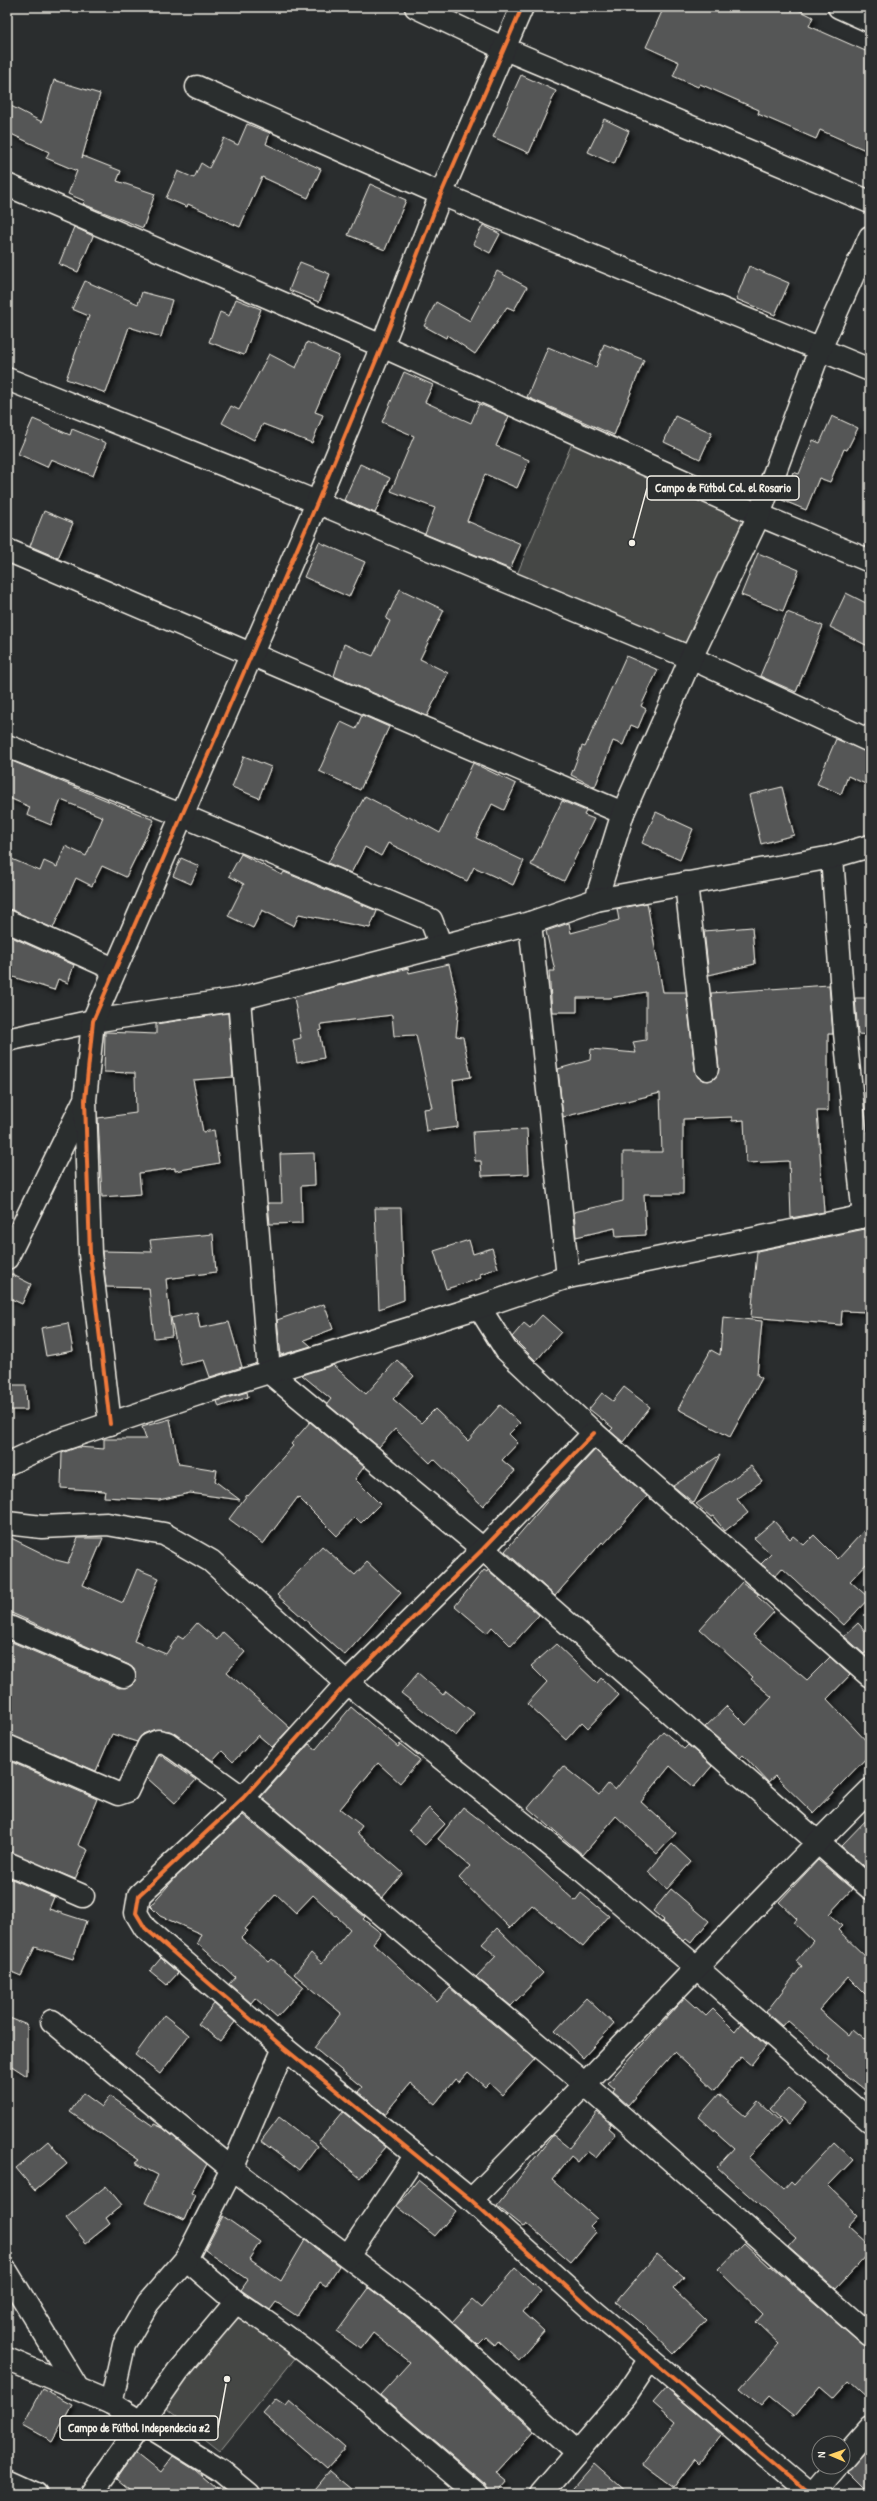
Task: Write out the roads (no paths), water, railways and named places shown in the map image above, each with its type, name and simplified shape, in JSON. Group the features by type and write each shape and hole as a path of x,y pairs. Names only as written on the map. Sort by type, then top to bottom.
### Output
{"street":[{"path":"416,7 505,49 870,202"},
{"path":"110,1424 90,1254 84,1100 93,1021 114,969 317,503 382,346 441,194 522,7"},
{"path":"839,7 870,21"},
{"path":"197,87 441,194 870,370"},
{"path":"7,185 382,346 759,514 870,561"},
{"path":"596,900 623,814 691,658 759,514 820,349 870,237"},
{"path":"7,379 317,503 691,658 870,741"},
{"path":"7,550 623,814"},
{"path":"7,746 181,815 431,920 441,946"},
{"path":"7,1040 93,1021 239,999 530,923 596,900 832,857 870,846"},
{"path":"7,1464 55,1442 269,1372 479,1307 568,1277 867,1216 845,1033 832,857"},
{"path":"686,883 707,1069"},
{"path":"7,921 114,969"},
{"path":"530,923 568,1277"},
{"path":"239,999 269,1372 483,1549 870,1888"},
{"path":"7,1258 84,1100"},
{"path":"479,1307 506,1350 594,1433 870,1676"},
{"path":"594,1433 483,1549 347,1683 243,1798 139,1895 136,1913 145,1928 284,2048 471,2200 650,2359 810,2494"},
{"path":"7,1523 42,1527 107,1524 164,1534 211,1560 347,1683 584,1872 696,1968 870,2122"},
{"path":"7,1626 124,1676"},
{"path":"7,1746 118,1794 127,1791 149,1745 158,1741 167,1742 243,1798 586,2085 870,2336"},
{"path":"471,2200 586,2085 696,1968 870,1790"},
{"path":"7,1863 83,1896"},
{"path":"52,2021 232,2169 433,2321 576,2452"},
{"path":"111,2403 124,2345 148,2303 186,2259 232,2169 284,2048"},
{"path":"348,2256 416,2155"},
{"path":"186,2259 236,2302 272,2325 314,2357 477,2494"},
{"path":"7,2272 78,2389"},
{"path":"91,2494 191,2355 236,2302"},
{"path":"7,2359 111,2403 143,2421 221,2471 249,2494"},
{"path":"541,2494 626,2395 650,2359"},
{"path":"851,2450 870,2428"},
{"path":"813,2494 829,2475"},
{"path":"7,2481 36,2494"}],"place":[{"name":"Campo de Fútbol Col. el Rosario","path":"632,543"},
{"name":"Campo de Fútbol Independecia #2","path":"227,2379"}]}
